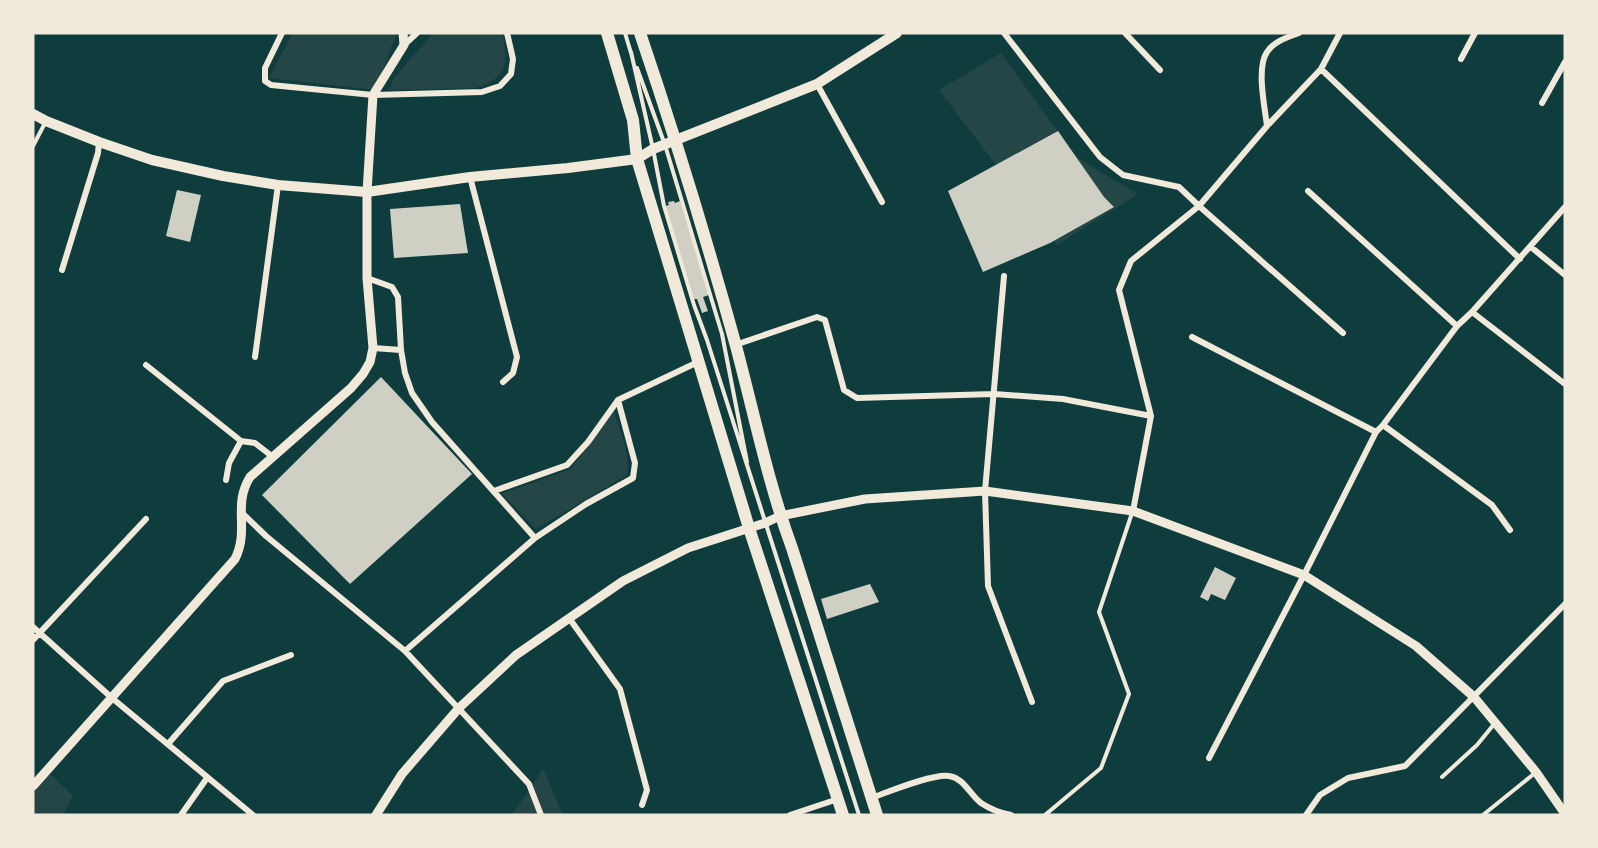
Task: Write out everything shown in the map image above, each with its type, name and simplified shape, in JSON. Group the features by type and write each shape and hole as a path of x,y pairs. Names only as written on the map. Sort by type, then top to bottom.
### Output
{"main road":[{"path":"608,33 633,120 638,159 699,362 749,528 843,815"},
{"path":"640,33 671,143 735,345 780,516 877,815"},
{"path":"33,114 99,142 152,160 223,176 278,185 367,192 470,177 638,159 653,149 817,84 897,33"}],"street":[{"path":"282,33 265,68 265,81 271,85 373,95 482,92 500,86 511,74 513,59 507,33"},
{"path":"403,33 404,45"},
{"path":"33,786 235,559 241,547 242,493 250,477 351,388 366,368 373,348 367,278 367,192 373,95 404,45 417,33"},
{"path":"1004,33 1100,157 1123,175 1179,187 1343,333"},
{"path":"1125,33 1160,70"},
{"path":"1268,126 1261,83 1266,52 1281,39 1299,33"},
{"path":"1133,511 1151,416 1119,290 1131,261 1199,206 1321,69 1340,33"},
{"path":"1461,59 1474,33"},
{"path":"1542,103 1565,62"},
{"path":"1321,69 1520,259"},
{"path":"817,84 882,202"},
{"path":"62,270 98,153 99,142"},
{"path":"470,177 516,357 513,373 503,382"},
{"path":"255,357 278,185"},
{"path":"1308,191 1457,326"},
{"path":"1209,758 1376,432 1457,326 1565,207"},
{"path":"1531,247 1565,275"},
{"path":"1004,276 985,491 988,586 1032,702"},
{"path":"367,278 392,287 398,297 401,350 405,373 412,393 432,422 535,538"},
{"path":"1472,312 1565,384"},
{"path":"735,345 818,317 825,320 844,390 856,398 994,394 1063,399 1151,416"},
{"path":"1192,337 1376,432"},
{"path":"373,348 401,350"},
{"path":"494,491 567,465 588,442 618,400 699,362"},
{"path":"146,365 241,441 255,443 273,457"},
{"path":"405,651 535,538 586,504 633,478 635,463 618,400"},
{"path":"1383,425 1492,506 1510,530"},
{"path":"226,480 229,463 241,441"},
{"path":"376,815 402,774 459,708 516,655 622,580 688,548 780,516 865,499 985,491 1133,511 1304,575 1416,645 1474,697 1536,772 1565,814"},
{"path":"241,511 266,536 405,651 529,784 541,815"},
{"path":"33,640 146,519"},
{"path":"1306,815 1320,795 1348,778 1404,766 1565,604"},
{"path":"569,618 620,689 647,790 642,805"},
{"path":"33,627 112,698 253,815"},
{"path":"168,744 223,681 291,655"},
{"path":"871,798 936,777 949,776 962,782 980,802 1001,813 1011,815"},
{"path":"181,815 207,778"},
{"path":"790,815 838,799"}],"lane":[{"path":"625,33 653,149 666,215 859,815"},
{"path":"631,52 671,143 722,334 751,483"},
{"path":"33,146 46,121"},
{"path":"1045,815 1101,768 1129,694 1099,612 1133,511"},
{"path":"1442,777 1477,745 1496,722"},
{"path":"1483,815 1536,772"}],"shaded area":[{"path":"293,33 397,33 375,90 269,78"},
{"path":"433,33 502,33 505,53 503,68 494,80 475,88 389,90 394,78"},
{"path":"1001,53 1076,157 1138,194 1057,245 939,90"},
{"path":"614,412 628,459 627,475 536,529 502,494 571,469"},
{"path":"543,769 563,815 512,815"},
{"path":"48,772 73,796 63,815 33,815 33,791"}],"building":[{"path":"1058,131 1104,197 1114,207 1050,243 983,272 948,191"},
{"path":"177,190 201,195 190,242 166,236"},
{"path":"674,201 675,203 680,201 709,295 703,297 708,311 702,313 697,299 694,299 665,206 669,205 668,202"},
{"path":"460,204 468,253 394,258 390,209"},
{"path":"381,377 472,474 350,584 262,495"},
{"path":"1215,567 1236,578 1225,600 1211,594 1208,601 1200,597"},
{"path":"870,584 879,602 827,619 821,599"}]}
